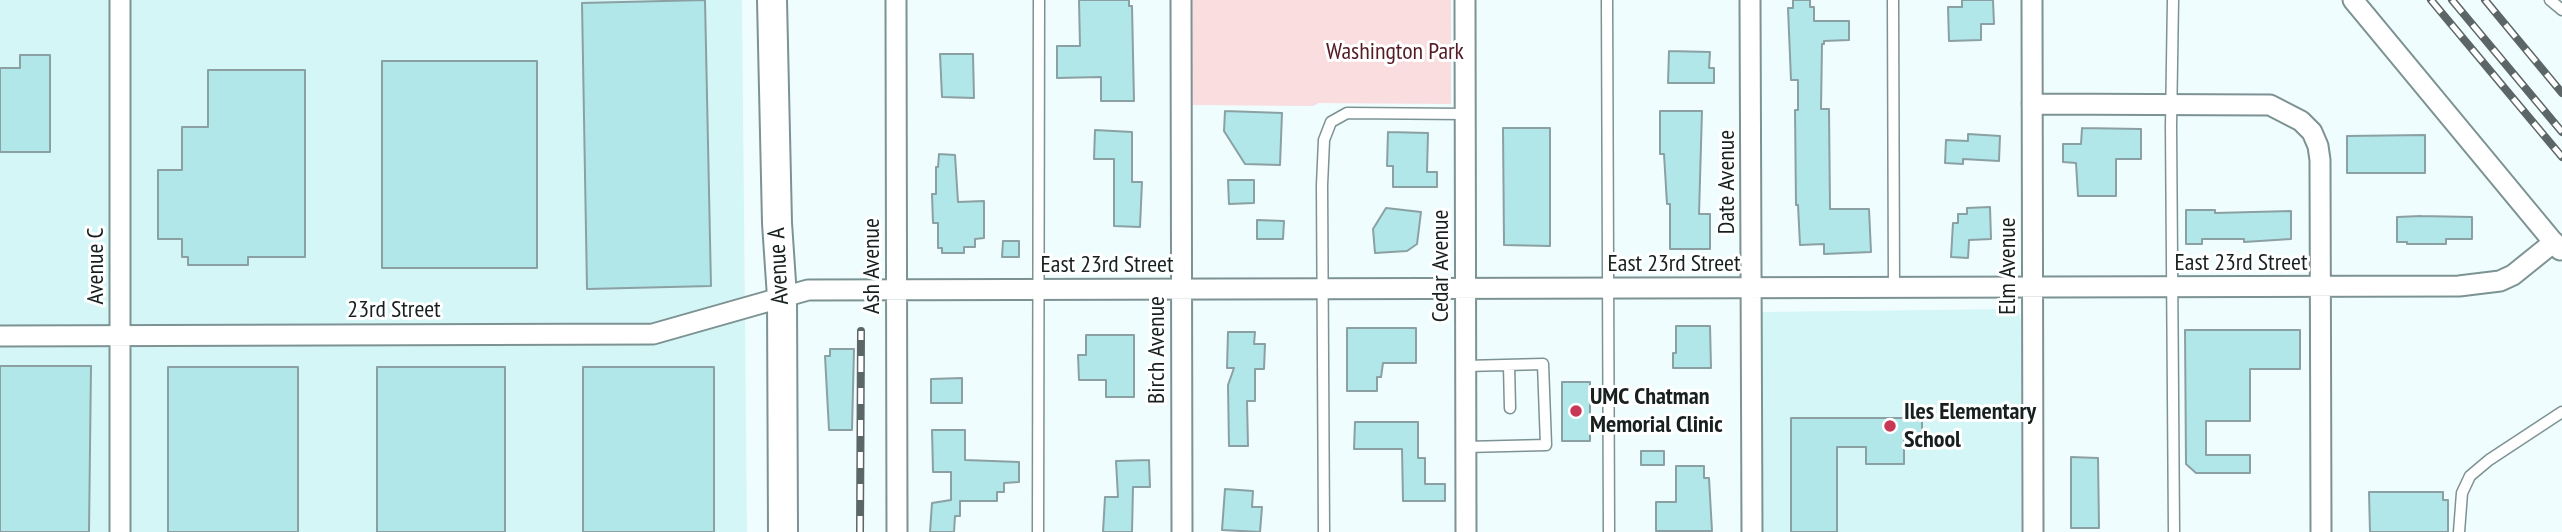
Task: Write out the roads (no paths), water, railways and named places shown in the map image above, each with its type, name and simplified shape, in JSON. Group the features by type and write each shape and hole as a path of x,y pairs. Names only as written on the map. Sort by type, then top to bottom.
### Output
{"main road":[{"name":"Avenue A","path":"772,0 777,223 782,298 783,532"}],"street":[{"name":"Avenue C","path":"120,0 120,532"},
{"name":"Ash Avenue","path":"896,0 897,532"},
{"name":"Birch Avenue","path":"1181,0 1182,532"},
{"name":"Cedar Avenue","path":"1465,0 1466,532"},
{"name":"Date Avenue","path":"1750,0 1752,532"},
{"name":"Elm Avenue","path":"2032,0 2033,532"},
{"path":"2353,0 2558,247"},
{"path":"2032,104 2270,105 2284,110 2312,132 2320,160 2320,532"},
{"name":"East 23rd Street","path":"782,298 808,290 897,289 1894,289 2484,285 2513,275 2558,247"},
{"name":"23rd Street","path":"0,336 653,334 782,298"}],"lane":[{"path":"1038,532 1039,0"},
{"path":"1607,0 1609,532"},
{"path":"1894,0 1894,289"},
{"path":"2173,0 2174,532"},
{"path":"2550,0 2562,10"},
{"path":"1324,532 1324,140 1331,122 1347,113 1466,114"},
{"path":"1466,366 1543,364 1546,445 1466,447"},
{"path":"1509,365 1510,408"},
{"path":"2459,532 2462,493 2470,476 2489,460 2562,412"}],"railway":[{"path":"2431,0 2562,157"},
{"path":"2452,0 2562,132"},
{"path":"2485,0 2562,93"},
{"path":"860,532 861,331"}],"place":[{"name":"UMC Chatman Memorial Clinic","path":"1576,411"},
{"name":"Iles Elementary School","path":"1890,426"}],"park label":[{"name":"Washington Park","path":"1395,52"}]}
